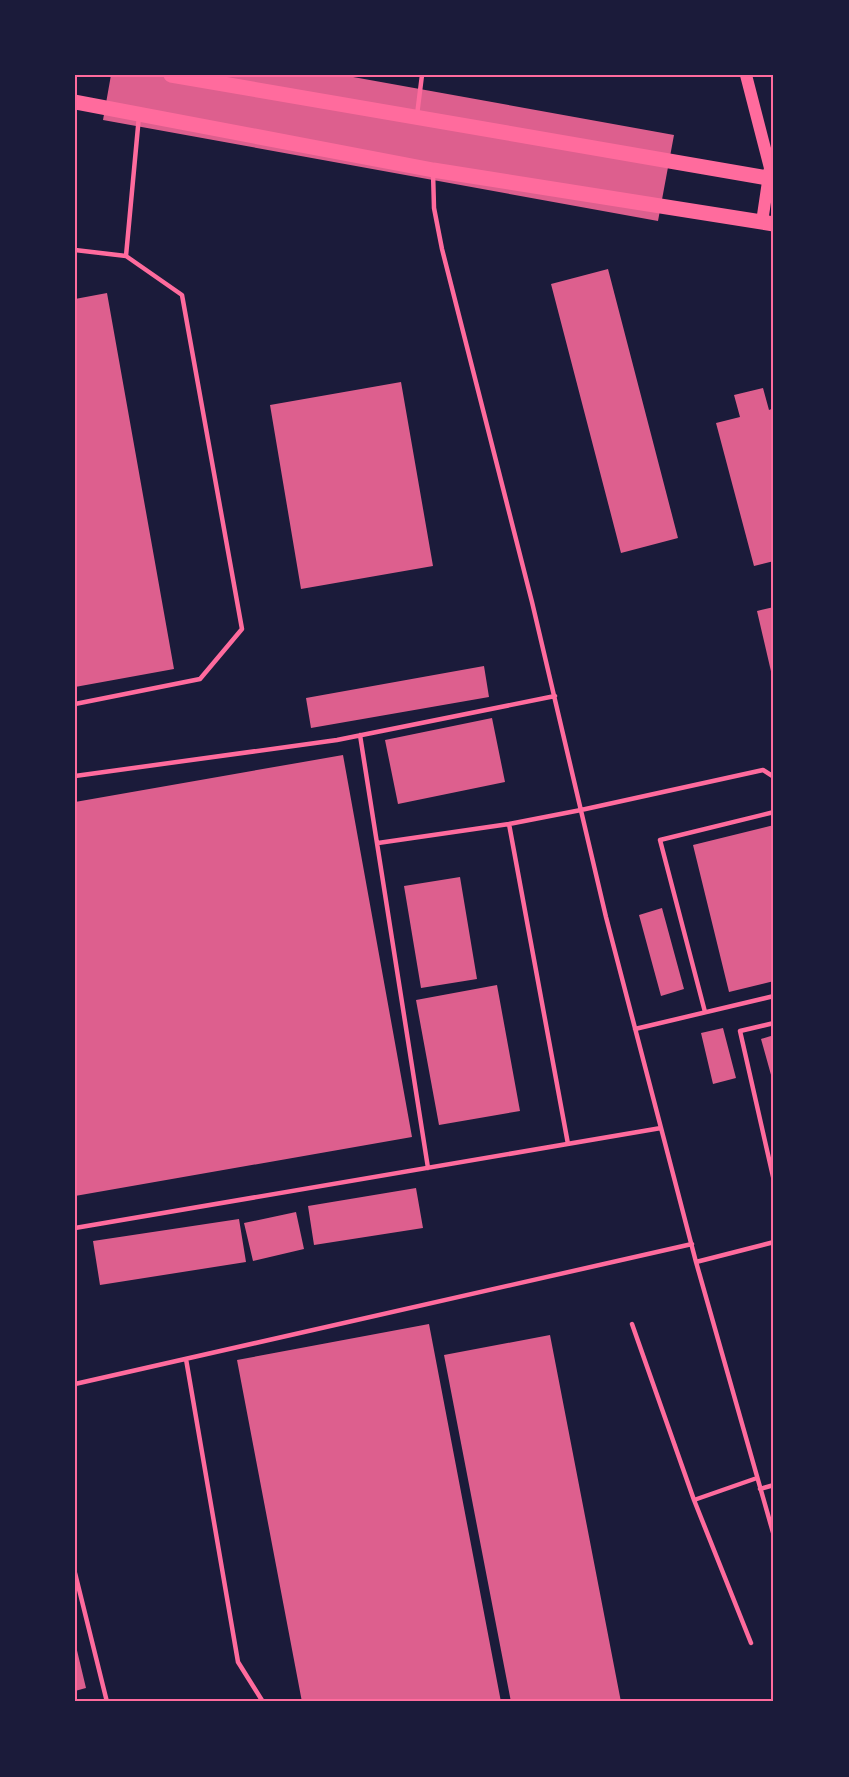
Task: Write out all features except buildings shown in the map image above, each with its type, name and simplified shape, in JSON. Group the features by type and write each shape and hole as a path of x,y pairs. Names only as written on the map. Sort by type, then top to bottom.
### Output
{"main road":[{"path":"171,75 772,179"},
{"path":"75,102 433,170 768,223 772,179 746,75"}],"lane":[{"path":"417,118 422,75"},
{"path":"126,256 139,114"},
{"path":"433,170 434,208 442,249 555,696 606,917 696,1262 774,1536"},
{"path":"75,250 126,256 182,295 242,629 200,679 75,704"},
{"path":"75,776 337,740 555,696"},
{"path":"360,735 428,1167"},
{"path":"378,843 509,824 763,770 774,777"},
{"path":"705,1012 660,840 774,812"},
{"path":"509,824 568,1144"},
{"path":"635,1029 774,996"},
{"path":"774,1023 740,1031 774,1181"},
{"path":"75,1228 661,1128"},
{"path":"696,1262 774,1242"},
{"path":"75,1384 692,1244"},
{"path":"632,1324 694,1500 751,1642"},
{"path":"186,1359 238,1662 262,1702"},
{"path":"694,1500 757,1478"},
{"path":"760,1489 774,1485"},
{"path":"75,1572 107,1702"}]}
